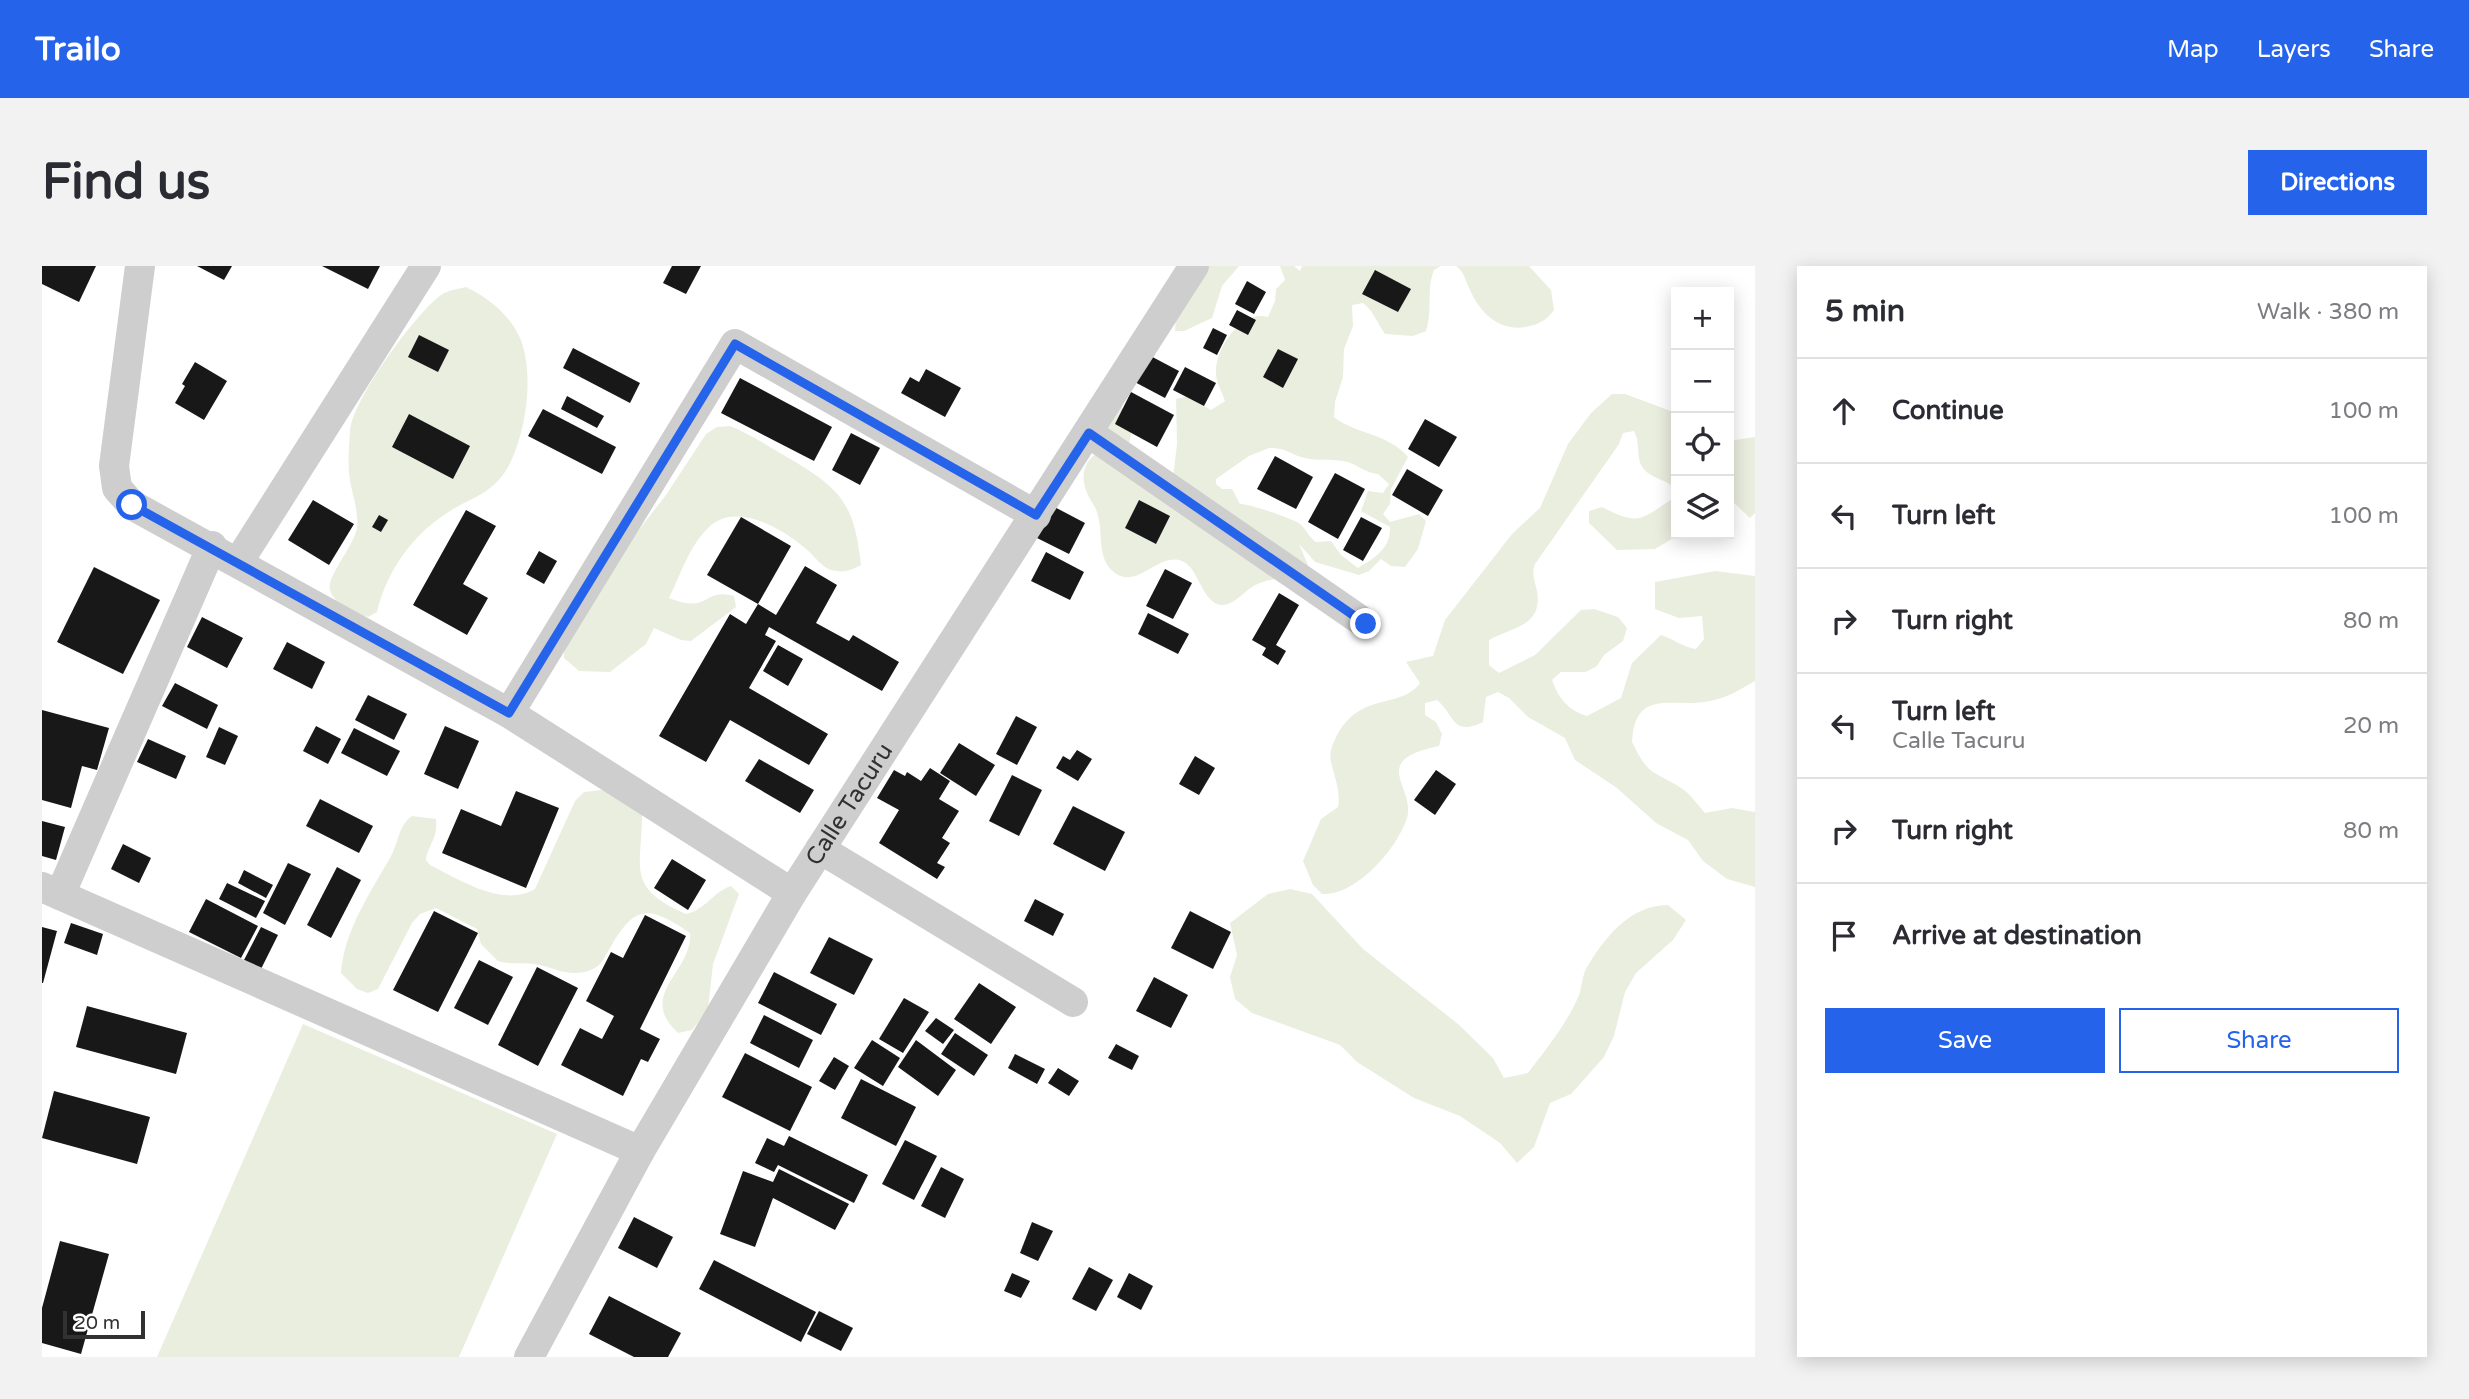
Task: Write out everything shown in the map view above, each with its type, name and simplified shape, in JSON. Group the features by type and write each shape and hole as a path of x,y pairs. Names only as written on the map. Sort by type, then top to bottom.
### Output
{"street":[{"path":"140,266 114,466 117,488 132,505 212,546 509,713 792,893"},
{"path":"239,561 426,266"},
{"name":"Calle Tacuru","path":"529,1357 640,1151 792,893 1194,266"},
{"path":"509,713 735,344 1036,515"},
{"path":"1089,433 1366,624"},
{"path":"212,546 51,891 640,1151"},
{"path":"820,849 1073,1002"}],"shaded area":[{"path":"1207,266 1239,266 1222,286 1212,318 1184,331 1175,331 1176,314"},
{"path":"1280,266 1294,266 1300,271 1302,266 1441,266 1434,270 1432,278 1426,331 1413,336 1385,334 1367,306 1363,303 1352,305 1353,326 1344,349 1343,377 1335,402 1334,417 1391,443 1408,457 1391,489 1390,504 1383,514 1390,522 1419,514 1426,521 1418,549 1405,567 1391,566 1381,559 1369,571 1359,575 1315,562 1299,544 1308,565 1306,576 1262,582 1226,605 1215,603 1209,598 1191,569 1179,560 1162,562 1131,577 1115,573 1104,558 1097,512 1084,484 1084,471 1096,454 1103,421 1119,405 1130,418 1131,434 1128,446 1173,478 1177,444 1176,399 1188,396 1211,410 1225,401 1216,374 1221,351 1240,324 1258,316 1268,317 1275,301 1276,289 1285,280","holes":["1410,290 1398,312 1362,294","1275,448 1305,458 1348,462 1378,474 1389,484 1383,493 1368,491 1361,511 1390,527 1385,547 1358,568 1341,555 1331,541 1316,542 1296,522 1240,504 1232,489 1222,489 1216,484 1216,479 1249,456","1139,500 1170,516 1156,544 1125,528"]},
{"path":"1456,266 1529,266 1551,290 1554,310 1545,319 1531,326 1517,328 1499,324 1479,306"},
{"path":"466,287 502,312 513,325 523,347 528,383 519,442 505,472 493,486 437,520 413,542 387,582 377,612 368,617 340,604 330,590 332,577 357,528 349,469 353,418 386,359 416,320 441,295"},
{"path":"1612,394 1625,394 1671,411 1671,485 1643,469 1634,431 1623,433 1619,444 1535,564 1533,574 1538,603 1535,612 1524,624 1489,640 1489,665 1499,673 1535,655 1581,610 1594,609 1618,617 1627,628 1623,641 1604,655 1597,666 1586,672 1561,672 1552,680 1565,703 1587,716 1621,698 1632,663 1661,635 1696,649 1704,639 1702,616 1679,618 1655,609 1655,582 1715,571 1755,576 1755,681 1716,700 1649,707 1640,713 1632,742 1650,770 1682,788 1705,813 1732,808 1755,812 1755,887 1727,879 1703,861 1688,840 1656,823 1617,788 1575,760 1565,738 1528,717 1509,698 1498,692 1486,697 1483,722 1473,726 1460,726 1437,700 1425,703 1425,715 1436,722 1442,734 1439,746 1417,752 1405,759 1400,767 1399,776 1408,806 1402,830 1385,856 1361,879 1335,893 1322,894 1313,885 1303,861 1321,819 1338,807 1338,791 1330,755 1340,730 1351,717 1363,709 1401,697 1420,683 1406,662 1433,656 1445,620 1512,534 1540,508 1568,444 1591,413"},
{"path":"730,426 805,468 842,499 854,526 861,565 846,571 831,570 797,541 773,526 746,517 720,520 709,527 696,543 669,598 692,604 724,594 734,596 736,607 691,641 681,640 654,628 646,644 610,672 579,671 564,658 564,643 631,540 666,495 706,434 717,427"},
{"path":"1755,437 1755,513 1750,518 1734,503 1734,440"},
{"path":"1671,500 1672,539 1655,549 1617,550 1589,523 1589,511 1602,507 1632,518 1653,512"},
{"path":"601,790 626,794 642,813 641,874 653,895 686,914 699,909 719,892 731,886 739,894 713,964 708,1009 692,1030 678,1033 667,1019 663,1006 669,983 689,947 690,933 664,917 653,914 635,917 627,923 596,967 585,972 571,973 535,964 498,961 481,944 477,929 436,908 420,914 412,923 378,989 368,993 357,989 341,973 343,957 353,927 393,852 401,830 412,816 436,819 436,832 426,860 430,865 482,890 496,894 523,894 535,889 575,801 584,792"},
{"path":"1290,889 1312,894 1363,949 1458,1024 1493,1058 1504,1078 1528,1073 1542,1055 1574,1006 1586,969 1619,925 1654,906 1668,905 1686,920 1673,940 1636,973 1625,992 1614,1036 1604,1057 1571,1094 1550,1103 1534,1147 1517,1163 1500,1143 1460,1116 1414,1098 1357,1062 1340,1045 1252,1013 1235,999 1230,977 1237,955 1230,923 1268,894"},
{"path":"303,1024 557,1134 459,1357 157,1357"}],"building":[{"path":"42,266 96,266 79,302 42,284"},
{"path":"197,266 232,266 224,280"},
{"path":"322,266 380,266 368,289"},
{"path":"672,266 701,266 686,294 663,283"},
{"path":"1375,270 1411,289 1398,312 1362,294"},
{"path":"1247,281 1266,292 1254,314 1235,304"},
{"path":"1237,310 1256,320 1248,335 1229,325"},
{"path":"1213,328 1227,335 1217,355 1203,348"},
{"path":"419,335 449,350 438,372 408,357"},
{"path":"573,348 640,383 630,403 563,368"},
{"path":"1278,349 1298,359 1283,388 1263,377"},
{"path":"1143,352 1179,371 1165,398 1129,379"},
{"path":"195,362 227,381 204,420 175,403"},
{"path":"1185,367 1216,383 1204,406 1173,390"},
{"path":"926,369 961,388 945,417 901,393 910,377 919,382"},
{"path":"740,378 832,427 814,461 721,413"},
{"path":"1131,392 1174,415 1157,447 1115,424"},
{"path":"567,396 604,416 597,428 561,409"},
{"path":"543,409 616,447 602,474 528,436"},
{"path":"409,414 470,446 453,479 392,447"},
{"path":"1425,419 1457,437 1439,467 1408,449"},
{"path":"851,433 880,448 860,485 832,470"},
{"path":"1275,456 1313,477 1296,509 1257,489"},
{"path":"1407,469 1443,490 1428,516 1392,495"},
{"path":"1335,473 1365,489 1338,539 1308,522"},
{"path":"313,500 354,524 329,565 288,540"},
{"path":"1139,500 1170,516 1156,544 1125,528"},
{"path":"1045,502 1085,523 1069,554 1029,534"},
{"path":"466,510 496,526 463,584 488,598 467,635 413,605"},
{"path":"379,515 388,520 381,532 372,527"},
{"path":"741,517 791,546 758,604 707,575"},
{"path":"1361,517 1382,528 1363,561 1343,550"},
{"path":"539,551 557,561 544,584 526,574"},
{"path":"1046,552 1084,572 1070,600 1031,581"},
{"path":"805,566 837,585 816,623 849,641 853,635 899,662 882,691 769,627 765,635 776,641 749,688 828,734 809,765 730,720 706,762 659,736 730,614 746,624 758,604 776,615"},
{"path":"94,567 160,600 123,674 57,642"},
{"path":"1165,569 1192,583 1173,619 1146,606"},
{"path":"1279,593 1299,605 1276,645 1286,651 1278,665 1262,655 1266,648 1252,640"},
{"path":"1148,613 1189,634 1178,654 1138,634"},
{"path":"202,617 243,638 227,668 187,647"},
{"path":"287,642 325,662 312,689 273,669"},
{"path":"778,645 803,659 788,686 763,671"},
{"path":"175,683 218,705 207,729 162,706"},
{"path":"368,695 407,714 394,740 355,720"},
{"path":"42,710 109,728 97,770 82,766 71,808 42,800"},
{"path":"1016,716 1037,727 1017,765 996,754"},
{"path":"316,726 341,739 328,764 303,751"},
{"path":"445,726 479,741 458,789 424,774"},
{"path":"219,727 238,736 225,765 206,757"},
{"path":"354,728 400,751 387,776 341,753"},
{"path":"148,739 186,756 176,779 137,762"},
{"path":"959,743 995,765 976,796 940,773"},
{"path":"1077,750 1092,759 1078,781 1056,768 1063,756 1070,760"},
{"path":"1195,756 1215,768 1199,795 1179,784"},
{"path":"759,759 814,790 800,813 745,781"},
{"path":"930,768 950,781 939,799 959,811 942,838 950,843 937,863 945,867 937,879 879,843 899,810 877,798 894,770 905,776 907,772 921,781"},
{"path":"1436,770 1456,784 1435,815 1414,800"},
{"path":"1012,775 1042,790 1019,836 989,821"},
{"path":"516,791 559,808 526,888 442,853 461,809 501,826"},
{"path":"320,799 373,826 359,853 306,826"},
{"path":"1073,806 1125,832 1105,871 1053,844"},
{"path":"42,821 65,827 56,860 42,856"},
{"path":"123,844 151,858 139,883 111,869"},
{"path":"672,859 706,880 688,910 654,888"},
{"path":"288,863 311,874 285,925 263,913"},
{"path":"337,867 361,880 331,938 307,925"},
{"path":"244,870 273,885 266,898 238,883"},
{"path":"227,883 265,901 256,918 219,899"},
{"path":"206,899 258,926 241,958 189,932"},
{"path":"1035,899 1064,914 1053,936 1024,921"},
{"path":"434,911 478,933 438,1012 393,990"},
{"path":"1190,911 1231,932 1213,969 1171,948"},
{"path":"645,915 686,936 640,1029 660,1039 648,1062 641,1059 623,1096 561,1065 580,1028 602,1039 614,1016 586,1001 611,952 623,958"},
{"path":"71,923 103,934 97,955 64,943"},
{"path":"42,927 57,931 43,983 42,983"},
{"path":"261,927 278,935 261,969 244,960"},
{"path":"829,937 873,959 854,995 810,973"},
{"path":"479,960 513,977 488,1025 454,1008"},
{"path":"537,967 578,988 538,1066 498,1045"},
{"path":"774,972 837,1004 821,1035 758,1003"},
{"path":"1154,977 1188,995 1171,1028 1136,1011"},
{"path":"979,983 1016,1007 991,1044 954,1019"},
{"path":"904,998 929,1012 903,1053 879,1039"},
{"path":"87,1006 187,1033 176,1074 76,1047"},
{"path":"764,1015 813,1040 799,1068 750,1043"},
{"path":"936,1018 954,1030 943,1044 925,1031"},
{"path":"955,1033 988,1055 974,1076 941,1054"},
{"path":"872,1040 900,1058 883,1086 854,1068"},
{"path":"916,1040 956,1070 938,1096 898,1067"},
{"path":"1116,1044 1139,1056 1132,1070 1108,1058"},
{"path":"745,1053 812,1087 790,1131 722,1097"},
{"path":"1015,1054 1045,1069 1037,1084 1008,1068"},
{"path":"834,1057 849,1066 835,1090 819,1081"},
{"path":"1058,1068 1079,1081 1069,1096 1048,1083"},
{"path":"861,1079 916,1107 896,1146 841,1118"},
{"path":"54,1091 150,1117 137,1164 42,1138"},
{"path":"789,1136 868,1175 854,1203 778,1165 774,1172 755,1163 767,1138 784,1146"},
{"path":"905,1140 937,1156 914,1200 882,1184"},
{"path":"941,1167 964,1179 945,1218 921,1206"},
{"path":"779,1169 849,1204 835,1230 773,1198 755,1247 720,1234 743,1171 773,1182"},
{"path":"634,1217 673,1237 657,1268 618,1248"},
{"path":"1032,1222 1053,1231 1038,1261 1020,1253"},
{"path":"60,1241 109,1254 81,1354 42,1343 42,1308"},
{"path":"714,1260 816,1312 801,1342 699,1289"},
{"path":"1089,1267 1113,1280 1096,1311 1072,1299"},
{"path":"1012,1273 1030,1281 1021,1298 1004,1291"},
{"path":"1129,1273 1153,1286 1141,1310 1117,1297"},
{"path":"609,1296 681,1333 668,1357 634,1357 589,1334"},
{"path":"819,1311 853,1328 841,1351 807,1334"}],"route":[{"path":"132,505 239,561 509,713 735,344 1036,515 1089,433 1366,624"}]}
